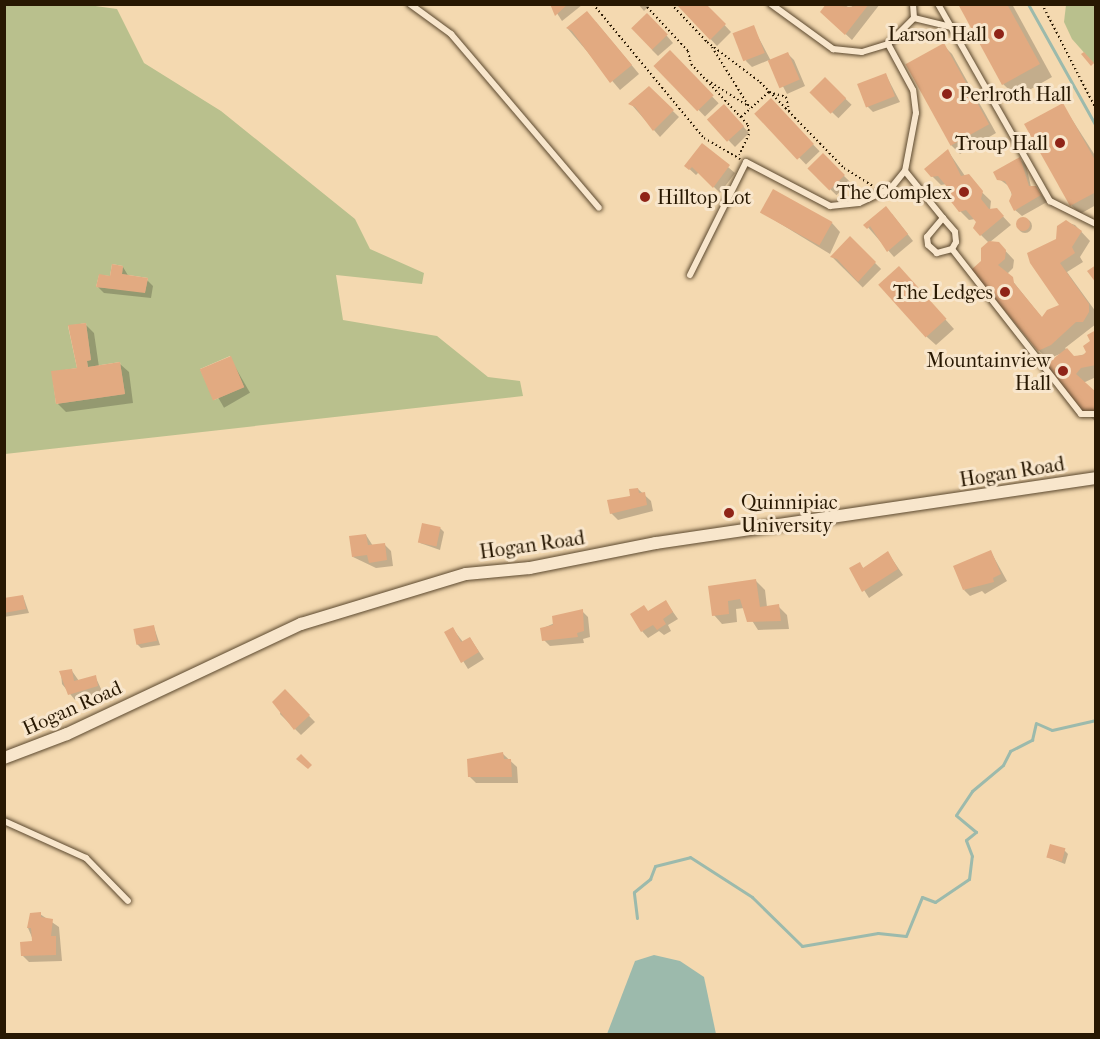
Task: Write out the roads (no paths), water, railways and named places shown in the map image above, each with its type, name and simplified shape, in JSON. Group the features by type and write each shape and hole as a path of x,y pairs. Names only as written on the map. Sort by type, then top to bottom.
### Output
{"street":[{"name":"Hogan Road","path":"4,758 67,734 301,624 466,574 530,568 656,543 1095,478"}],"lane":[{"path":"410,4 451,34 599,208"},
{"path":"771,4 833,49 862,52 888,44 914,18 913,4"},
{"path":"938,4 955,28 1050,201 1095,224"},
{"path":"914,18 955,28"},
{"path":"690,275 746,162 830,206 859,203 885,192 905,171 915,100 888,44"},
{"path":"905,171 956,235 952,249"},
{"path":"943,218 929,231 927,241 937,253 952,249"},
{"path":"952,249 1081,414 1095,414"},
{"path":"4,821 86,858 128,902"}],"waterway":[{"path":"1028,4 1096,126"},
{"path":"637,918 634,892 650,879 655,866 690,857 752,897 802,946 878,933 906,936 922,897 935,902 969,879 972,856 966,840 976,832 956,815 972,791 1003,765 1010,751 1032,740 1036,723 1052,730 1096,720"}],"place":[{"name":"Larson Hall","path":"999,34"},
{"name":"Perlroth Hall","path":"947,94"},
{"name":"Troup Hall","path":"1060,143"},
{"name":"The Complex","path":"964,192"},
{"name":"Hilltop Lot","path":"645,197"},
{"name":"The Ledges","path":"1005,292"},
{"name":"Mountainview Hall","path":"1063,371"},
{"name":"Quinnipiac University","path":"729,513"}]}
